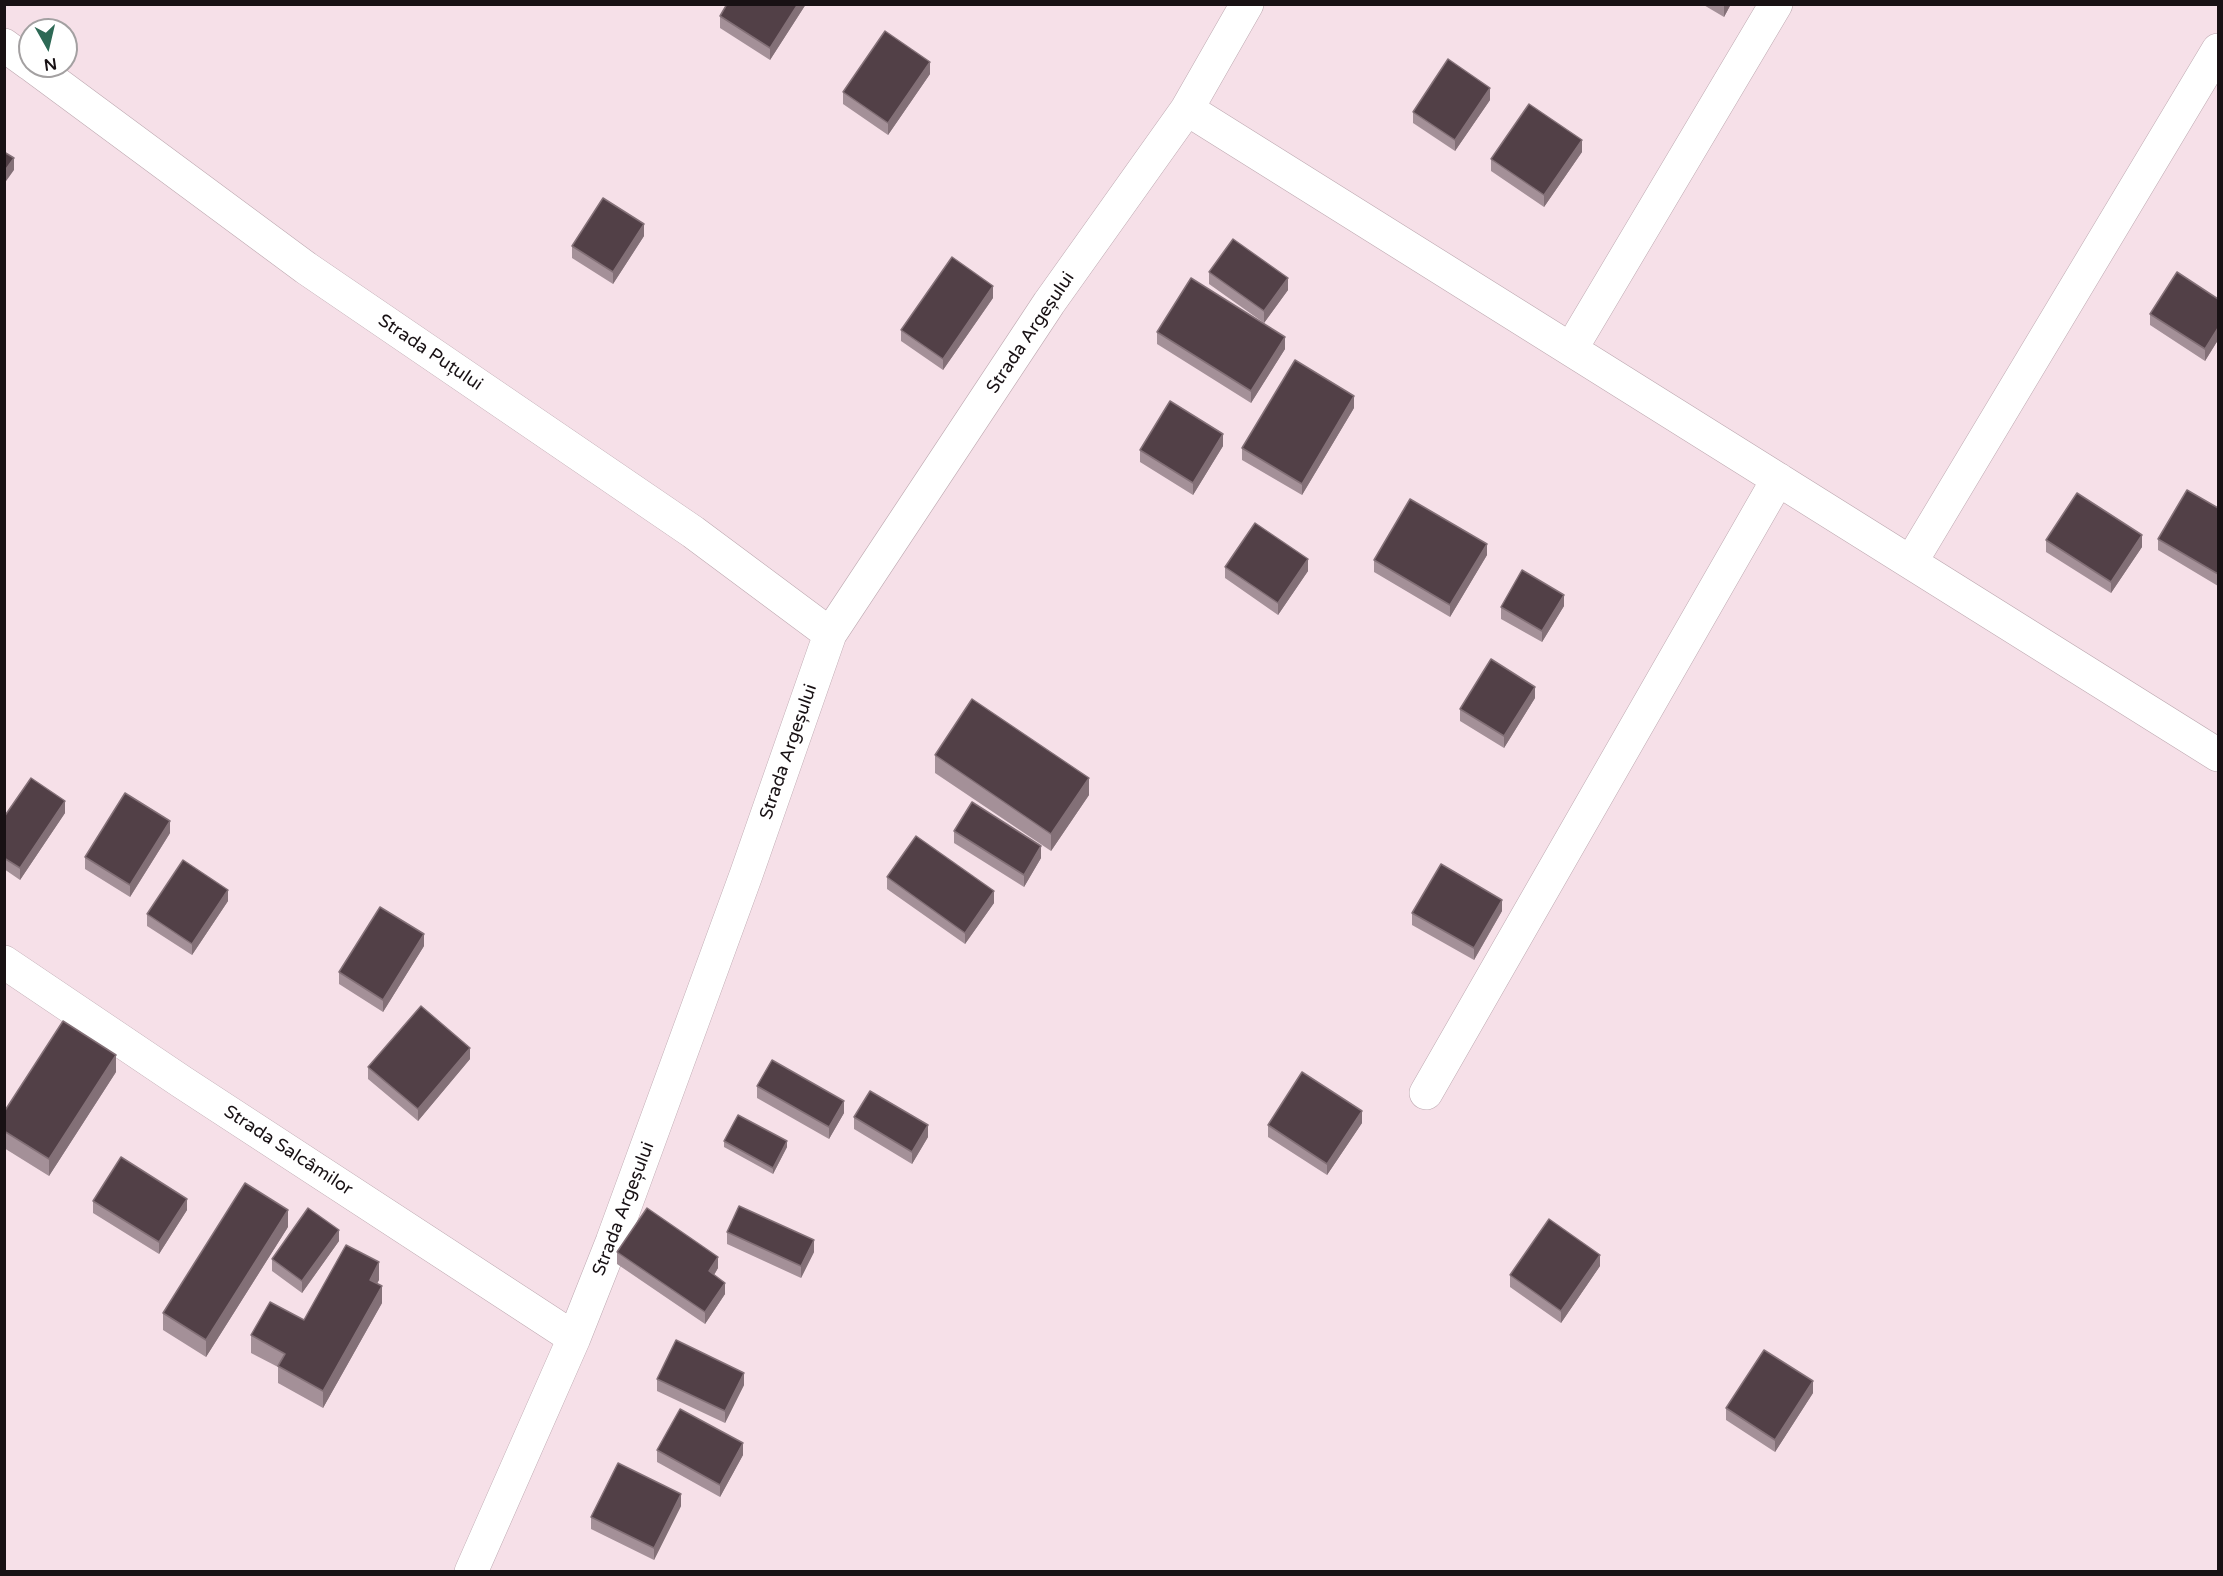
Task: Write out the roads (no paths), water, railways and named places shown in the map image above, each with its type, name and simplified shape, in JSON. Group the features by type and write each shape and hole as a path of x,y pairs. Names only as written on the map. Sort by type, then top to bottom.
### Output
{"street":[{"name":"Strada Argeșului","path":"471,1572 574,1338 612,1242 747,875 830,634 1049,303 1187,108 1247,4"},
{"path":"1571,350 1776,4"},
{"name":"Strada Puțului","path":"4,45 18,55"},
{"path":"1911,562 2218,50"},
{"name":"Strada Puțului","path":"50,78 306,268 693,532 830,634"},
{"path":"1187,108 2218,755"},
{"path":"1426,1093 1778,479"},
{"name":"Strada Salcâmilor","path":"4,962 202,1095 574,1338"}]}
